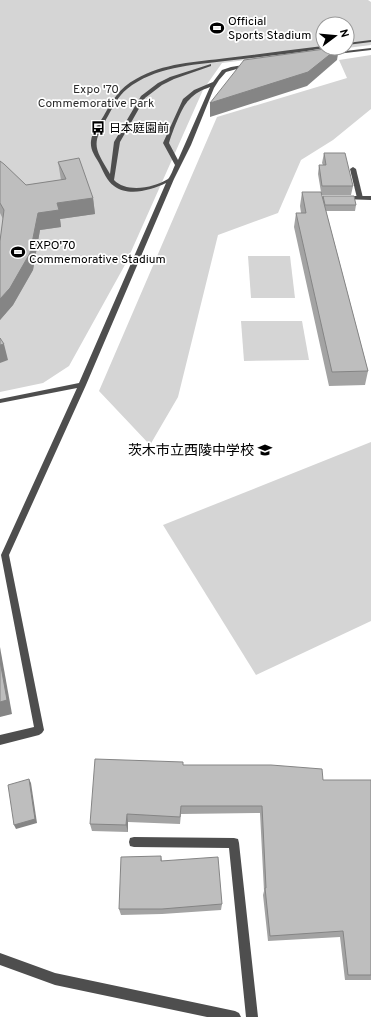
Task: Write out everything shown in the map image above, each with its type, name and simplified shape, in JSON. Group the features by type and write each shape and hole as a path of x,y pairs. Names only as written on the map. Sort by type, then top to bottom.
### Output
{"street":[{"path":"355,43 371,41"},
{"path":"171,179 146,189 117,186 112,180 93,146 98,128 118,94 141,78 155,72 220,60 315,48"},
{"path":"355,51 371,49"},
{"path":"112,180 117,142 143,97 156,86 172,78 220,60"},
{"path":"0,740 39,730 3,556 82,385 171,179 215,83 221,74 227,69 257,63"},
{"path":"178,165 166,143 169,134 185,100 196,91 215,83"},
{"path":"354,169 360,198"},
{"path":"338,198 371,198"},
{"path":"0,401 82,385"},
{"path":"134,842 234,843 252,1017"},
{"path":"0,959 55,979 235,1017"}],"green space":[{"name":"Expo '70 Commemorative Park","path":"0,0 368,0 371,2 371,45 355,47 355,16 315,16 315,52 222,63 203,90 126,263 69,366 43,383 0,392"},
{"path":"371,55 371,109 333,140 301,160 278,213 218,235 178,397 150,445 99,391 217,117 347,78 339,60"},
{"path":"248,256 290,256 295,298 251,298"},
{"path":"241,321 302,321 309,360 244,361"},
{"path":"371,442 371,621 256,675 163,525"}],"building":[{"path":"315,50 315,56 328,56 308,72 210,103 244,60"},
{"path":"324,153 345,153 353,186 322,186 319,165 326,165"},
{"path":"79,158 93,198 57,203 59,210 38,213 30,253 10,288 0,299 0,241 4,210 0,203 0,161 26,185 66,179 58,162"},
{"path":"302,192 321,192 368,371 332,372 296,213 306,213"},
{"path":"323,196 354,196 356,205 325,205"},
{"path":"0,338 4,344 0,345"},
{"path":"0,661 7,700 0,702"},
{"path":"95,759 183,762 183,765 271,765 322,769 323,780 371,780 371,975 348,975 343,931 270,936 265,888 262,806 181,806 180,817 127,814 126,825 90,824"},
{"path":"29,779 35,819 14,825 8,785"},
{"path":"161,856 161,861 218,857 222,904 162,909 119,909 121,857"}],"place":[{"name":"Official Sports Stadium","path":"217,28"},
{"name":"日本庭園前","path":"98,128"},
{"name":"EXPO'70 Commemorative Stadium","path":"18,252"},
{"name":"茨木市立西陵中学校","path":"265,450"}]}
